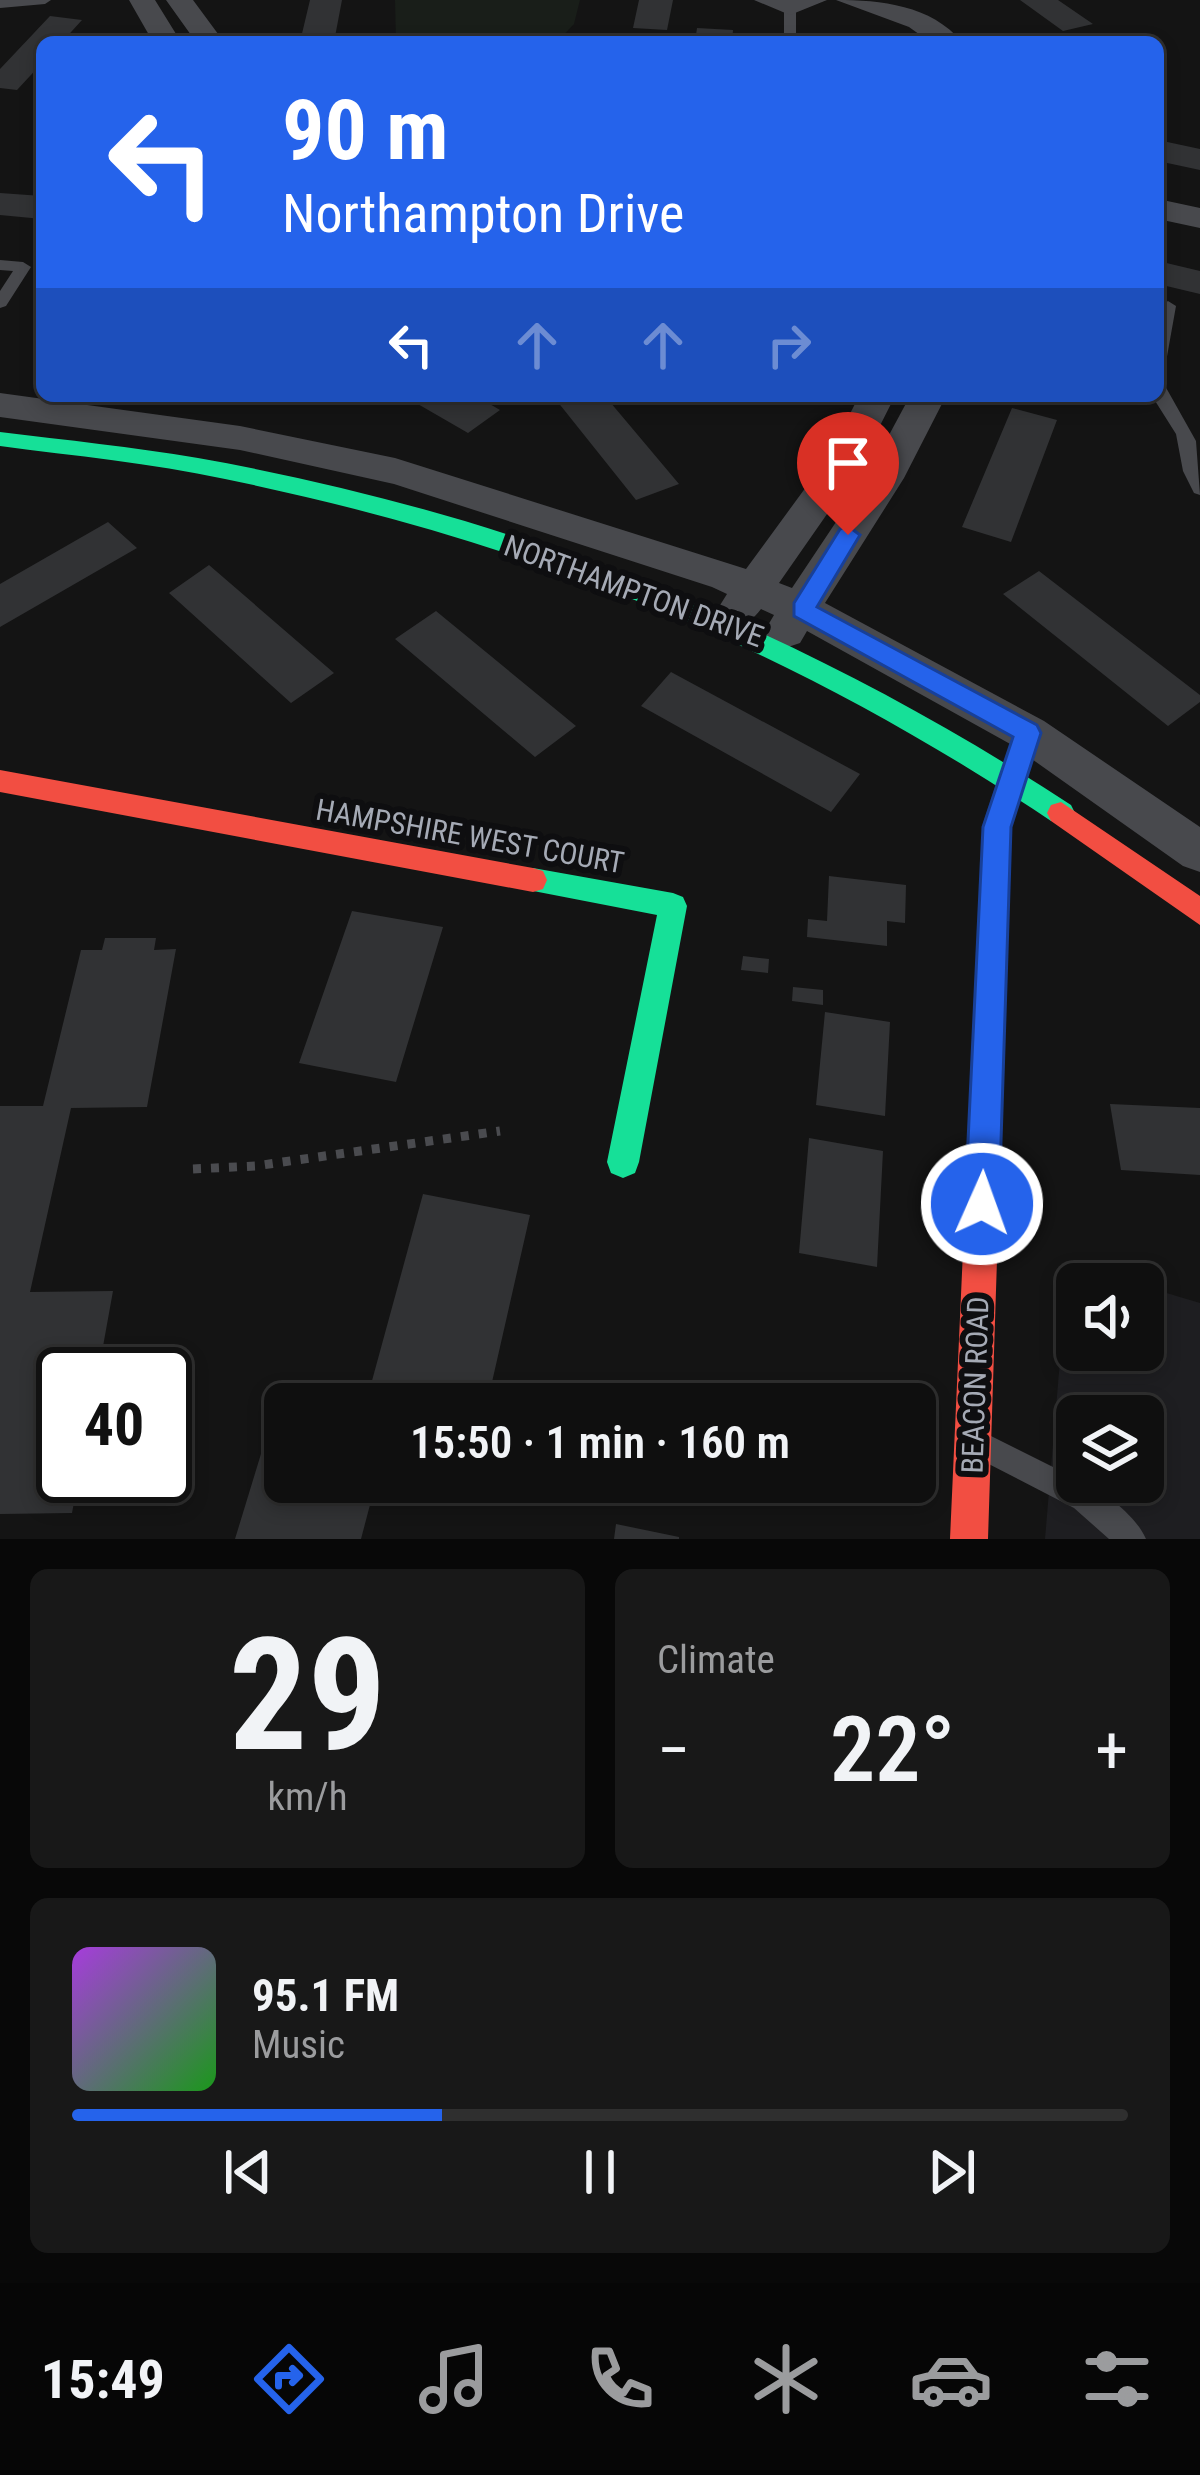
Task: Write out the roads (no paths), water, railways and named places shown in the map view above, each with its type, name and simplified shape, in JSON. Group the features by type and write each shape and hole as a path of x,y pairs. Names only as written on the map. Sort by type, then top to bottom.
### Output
{"street":[{"path":"142,0 163,36"},
{"path":"179,0 206,36"},
{"path":"849,0 919,21 940,36"},
{"path":"927,0 976,32"},
{"path":"1164,188 1200,195"},
{"path":"1164,210 1200,218"},
{"path":"729,623 844,462 874,402"},
{"path":"776,643 802,610 897,458 925,402"},
{"name":"NORTHAMPTON DRIVE","path":"0,405 240,438 394,472 500,500 753,589 802,610 1028,733 1200,852"},
{"name":"NORTHAMPTON DRIVE","path":"0,439 221,470 374,504 518,547 729,623 776,643 1013,780 1200,912"},
{"name":"BEACON ROAD","path":"969,1539 997,827 1028,733"},
{"name":"HAMPSHIRE WEST COURT","path":"0,781 673,906 623,1162"}],"lane":[{"path":"0,18 6,5 45,0"},
{"path":"790,2 790,36"},
{"path":"0,265 23,267 0,303"},
{"path":"1164,328 1168,306"},
{"path":"1161,402 1193,438 1187,469 1200,489"},
{"path":"973,1440 1084,1498 1131,1539"}]}
